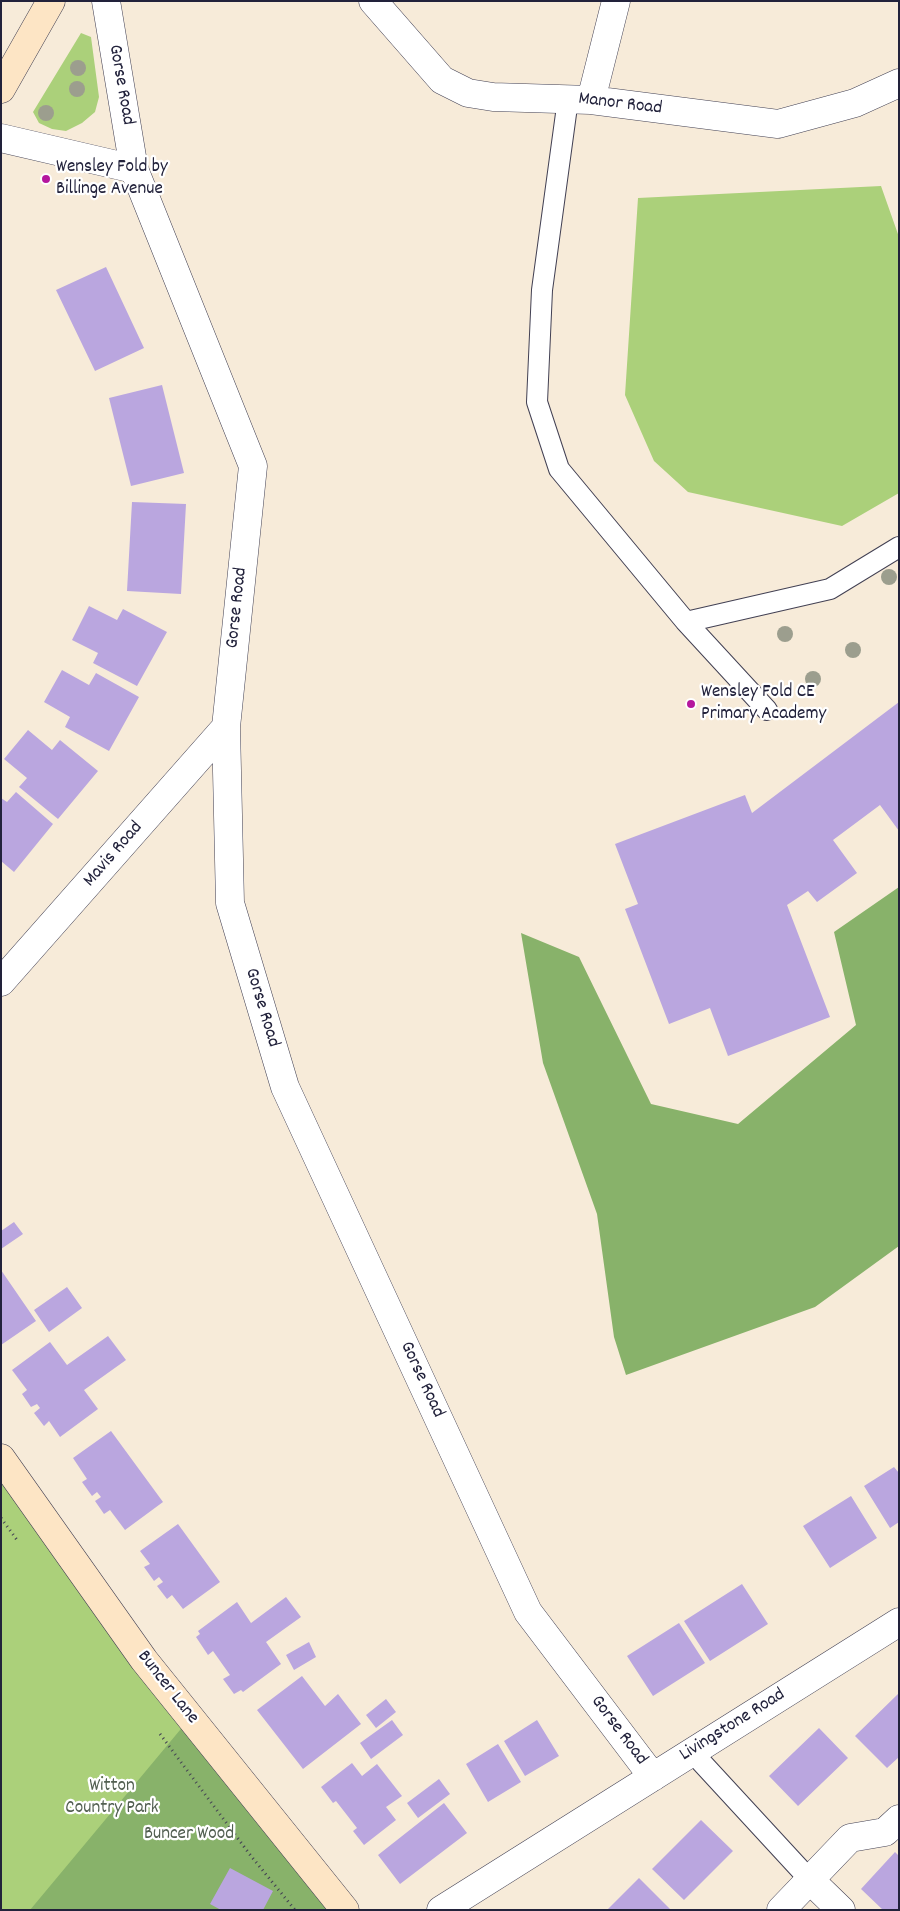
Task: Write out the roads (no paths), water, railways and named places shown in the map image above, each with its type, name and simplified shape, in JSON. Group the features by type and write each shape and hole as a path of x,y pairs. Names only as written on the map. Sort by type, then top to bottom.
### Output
{"main road":[{"path":"1,89 51,1"},
{"name":"Buncer Lane","path":"1,1458 144,1660 345,1910"}],"street":[{"name":"Gorse Road","path":"106,1 134,169 253,466 226,727 230,903 285,1087 528,1612 654,1777"},
{"name":"Manor Road","path":"373,1 442,80 468,92 493,97 579,100 778,124 855,103 899,83"},
{"path":"579,100 616,1"},
{"path":"1,138 134,169"},
{"name":"Mavis Road","path":"1,982 226,727"},
{"name":"Livingstone Road","path":"441,1910 899,1622"},
{"path":"781,1910 850,1838 885,1832 899,1819"},
{"path":"810,1880 841,1910"}],"lane":[{"path":"579,100 542,290 537,402 559,469 686,622 767,710"},
{"path":"686,622 830,589 899,548"},
{"path":"692,1752 810,1880"}],"place":[{"name":"Wensley Fold by Billinge Avenue","path":"46,179"},
{"name":"Wensley Fold CE Primary Academy","path":"691,704"}],"park label":[{"name":"Witton Country Park","path":"112,1798"},
{"name":"Buncer Wood","path":"189,1835"}]}
